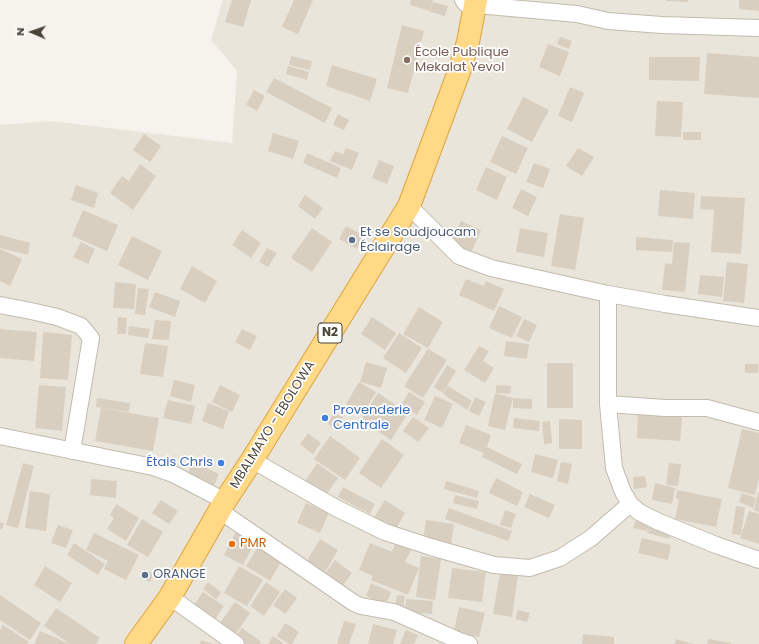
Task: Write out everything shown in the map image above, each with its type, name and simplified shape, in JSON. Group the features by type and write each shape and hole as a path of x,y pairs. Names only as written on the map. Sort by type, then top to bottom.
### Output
{"highway":[{"name":"MBALMAYO - EBOLOWA","path":"136,644 170,598 223,506 409,206 460,69 468,42 472,1"}],"street":[{"path":"472,1 577,14 608,21 662,25 759,28"},
{"path":"409,206 459,256 491,268 608,294 665,304 759,314"},
{"path":"608,294 608,404 614,468 623,492 630,504 639,512 716,545 759,560"},
{"path":"0,305 31,311 81,326 91,338 72,451"},
{"path":"608,404 665,408 707,408 759,422"},
{"path":"0,436 153,467 173,474 223,506 354,603 361,606 394,612 469,644"},
{"path":"252,460 336,508 385,532 494,565 530,568 560,558 591,538 630,504"},
{"path":"170,598 236,644"}],"shaded area":[{"path":"223,0 759,0 759,644 0,644 0,125 51,121 232,143 237,71 211,40"}],"building":[{"path":"232,0 251,0 243,27 225,22"},
{"path":"294,0 313,0 298,34 282,27"},
{"path":"411,0 433,0 430,11 410,5"},
{"path":"688,0 688,2 666,1"},
{"path":"739,0 759,0 759,11 739,9"},
{"path":"433,2 448,6 445,16 430,12"},
{"path":"402,25 424,31 408,93 387,88"},
{"path":"560,37 572,41 569,49 557,44"},
{"path":"548,44 569,52 560,76 539,67"},
{"path":"707,53 759,57 759,98 704,94"},
{"path":"291,56 312,61 310,70 289,65"},
{"path":"649,57 700,57 699,81 649,80"},
{"path":"332,65 377,79 370,101 326,86"},
{"path":"288,66 309,72 307,80 286,74"},
{"path":"274,78 332,108 325,123 266,92"},
{"path":"570,87 584,93 572,122 558,116"},
{"path":"254,90 265,96 257,111 246,105"},
{"path":"523,97 549,110 532,142 507,129"},
{"path":"657,101 683,102 681,137 655,136"},
{"path":"338,114 349,120 344,130 333,125"},
{"path":"683,132 701,132 701,140 683,140"},
{"path":"273,133 299,141 293,159 268,151"},
{"path":"144,134 161,146 150,162 133,150"},
{"path":"502,136 528,148 516,174 490,162"},
{"path":"346,148 359,153 352,170 330,161 335,151 343,154"},
{"path":"578,148 594,157 582,176 566,166"},
{"path":"307,153 341,168 337,178 303,163"},
{"path":"379,160 394,166 387,184 372,178"},
{"path":"534,163 550,169 543,188 526,182"},
{"path":"140,164 156,176 133,210 110,193 122,176 129,181"},
{"path":"486,167 507,177 497,200 476,190"},
{"path":"76,185 98,193 94,208 71,200"},
{"path":"521,189 537,197 528,216 512,208"},
{"path":"660,190 695,193 693,219 658,216"},
{"path":"305,195 323,208 315,219 298,206"},
{"path":"701,196 745,198 741,254 711,252 714,210 700,209"},
{"path":"83,210 118,225 107,251 72,236"},
{"path":"560,214 584,218 575,270 551,266"},
{"path":"461,221 481,230 471,253 451,244"},
{"path":"346,226 363,235 357,249 339,239"},
{"path":"312,228 332,242 312,272 291,258"},
{"path":"520,228 548,233 544,257 516,252"},
{"path":"242,230 261,243 251,258 232,245"},
{"path":"0,235 30,243 28,255 0,248"},
{"path":"132,236 162,251 148,280 118,265"},
{"path":"636,237 673,240 672,252 636,250"},
{"path":"81,242 95,249 88,264 73,257"},
{"path":"674,242 690,243 685,292 662,290 665,263 672,264"},
{"path":"267,248 277,253 268,267 259,262"},
{"path":"0,249 22,259 10,286 0,281"},
{"path":"727,262 748,264 744,303 723,301"},
{"path":"192,266 217,281 205,303 180,289"},
{"path":"700,275 724,277 722,297 698,294"},
{"path":"466,279 484,286 486,281 504,289 494,311 459,295"},
{"path":"115,282 136,284 134,309 113,308"},
{"path":"138,288 149,289 145,315 135,314"},
{"path":"155,292 180,301 175,317 149,307"},
{"path":"499,306 522,317 512,338 489,328"},
{"path":"419,307 443,322 428,348 403,334"},
{"path":"118,317 127,318 126,334 117,334"},
{"path":"372,317 396,333 385,350 361,334"},
{"path":"524,319 537,325 529,342 516,336"},
{"path":"155,320 171,321 169,340 152,339"},
{"path":"129,326 150,329 148,338 128,335"},
{"path":"0,329 37,332 34,361 0,358"},
{"path":"242,329 257,336 250,350 235,342"},
{"path":"43,332 72,335 68,380 40,378"},
{"path":"399,333 422,348 406,373 383,358"},
{"path":"506,341 529,344 527,359 504,356"},
{"path":"145,343 168,346 163,377 140,374"},
{"path":"479,346 489,351 483,361 494,368 485,383 464,370"},
{"path":"428,349 447,360 423,398 404,386"},
{"path":"366,362 387,368 381,388 360,382"},
{"path":"547,363 573,363 573,408 547,408"},
{"path":"745,364 758,364 758,373 745,373"},
{"path":"447,365 456,371 443,393 434,387"},
{"path":"174,380 195,385 191,402 170,396"},
{"path":"359,382 376,392 363,414 346,404"},
{"path":"39,385 66,387 62,431 35,428"},
{"path":"220,385 240,395 232,412 212,402"},
{"path":"496,385 511,386 510,394 496,393"},
{"path":"448,386 472,401 467,410 443,394"},
{"path":"409,392 425,402 417,415 401,405"},
{"path":"378,393 408,413 391,440 361,420"},
{"path":"495,393 513,398 505,430 488,426"},
{"path":"435,396 453,404 442,428 424,420"},
{"path":"475,397 486,402 479,416 469,411"},
{"path":"97,398 130,403 129,412 96,407"},
{"path":"513,398 532,399 532,409 513,408"},
{"path":"168,400 195,406 191,424 163,418"},
{"path":"208,403 229,411 223,429 202,421"},
{"path":"101,408 159,418 153,451 95,441"},
{"path":"333,413 343,417 338,429 328,424"},
{"path":"638,414 682,417 680,441 637,438"},
{"path":"413,417 429,428 418,442 403,431"},
{"path":"514,418 540,421 539,431 513,428"},
{"path":"559,419 582,420 582,449 559,449"},
{"path":"550,421 552,443 544,444 542,422"},
{"path":"466,425 491,435 487,447 522,464 517,474 482,457 484,453 459,443"},
{"path":"742,429 759,433 759,478 755,495 728,488"},
{"path":"308,433 321,443 313,454 300,444"},
{"path":"330,436 360,458 345,480 314,459"},
{"path":"382,439 404,455 381,488 359,473"},
{"path":"535,454 558,460 553,478 531,472"},
{"path":"193,462 219,474 214,485 188,473"},
{"path":"561,462 572,464 568,484 557,481"},
{"path":"23,463 34,466 18,528 6,525"},
{"path":"317,463 338,478 323,499 303,484"},
{"path":"669,463 681,464 678,486 666,485"},
{"path":"645,476 647,487 634,489 633,477"},
{"path":"496,478 523,492 517,506 489,493"},
{"path":"91,479 117,481 116,498 90,495"},
{"path":"446,481 479,491 477,498 444,489"},
{"path":"655,483 675,488 672,504 652,500"},
{"path":"343,487 375,504 370,514 338,497"},
{"path":"677,490 722,499 716,527 675,519 679,500 676,498"},
{"path":"30,491 50,494 46,531 25,528"},
{"path":"759,492 759,512 754,510"},
{"path":"742,493 756,498 753,508 739,502"},
{"path":"530,494 555,505 549,518 524,507"},
{"path":"455,495 479,501 477,509 453,503"},
{"path":"161,500 178,511 169,524 152,513"},
{"path":"385,500 405,513 394,532 373,519"},
{"path":"306,503 329,513 320,533 297,523"},
{"path":"116,504 139,518 126,541 107,529 114,518 110,515"},
{"path":"736,506 745,507 741,535 732,534"},
{"path":"449,508 512,531 508,541 445,519"},
{"path":"505,510 516,514 511,528 500,525"},
{"path":"749,511 759,514 759,544 740,538"},
{"path":"142,519 163,532 148,557 127,545"},
{"path":"426,520 454,524 451,544 423,540"},
{"path":"635,521 649,524 647,531 633,528"},
{"path":"0,522 4,523 2,529 0,529"},
{"path":"58,525 73,530 66,548 51,543"},
{"path":"649,526 672,531 670,539 647,533"},
{"path":"236,532 255,542 243,565 224,555"},
{"path":"94,533 139,555 126,580 104,569 108,561 86,550"},
{"path":"642,538 671,545 668,560 638,553"},
{"path":"320,539 338,550 325,572 307,561"},
{"path":"74,543 105,564 98,575 67,555"},
{"path":"370,543 392,552 395,544 411,550 405,562 419,568 408,595 371,580 373,576 359,570"},
{"path":"259,545 282,560 270,581 246,566"},
{"path":"421,556 441,559 435,600 416,597"},
{"path":"335,560 352,573 341,588 324,575"},
{"path":"45,566 72,583 60,602 34,585"},
{"path":"239,566 263,580 247,606 224,593"},
{"path":"452,568 486,572 482,602 448,598"},
{"path":"144,569 154,574 150,582 140,578"},
{"path":"500,572 518,575 512,617 493,614"},
{"path":"208,582 221,592 216,599 203,589"},
{"path":"266,582 280,592 264,616 250,606"},
{"path":"371,583 391,592 386,605 366,596"},
{"path":"285,589 297,598 285,614 273,605"},
{"path":"203,592 224,606 213,622 192,608"},
{"path":"0,595 41,623 30,640 0,620"},
{"path":"397,595 405,596 403,610 395,608"},
{"path":"406,599 433,601 432,614 405,612"},
{"path":"235,602 250,613 233,638 217,627"},
{"path":"459,607 485,613 479,637 454,631"},
{"path":"56,608 100,638 96,644 70,644 44,626"},
{"path":"518,610 530,613 527,622 515,619"},
{"path":"344,621 356,624 349,644 337,644"},
{"path":"285,623 299,632 292,644 289,644 277,636"},
{"path":"373,624 397,630 393,644 368,644"},
{"path":"3,625 29,642 27,644 0,644 0,630"},
{"path":"242,628 261,642 260,644 238,644 233,640"},
{"path":"406,630 418,635 414,644 400,644"},
{"path":"40,631 70,644 34,644"},
{"path":"583,634 614,637 614,644 582,644"},
{"path":"273,636 284,644 268,644"},
{"path":"676,639 693,644 674,644"},
{"path":"708,639 731,643 731,644 707,644"},
{"path":"201,640 213,644 200,644"}],"place":[{"name":"École Publique Mekalat Yevol","path":"407,60"},
{"name":"Et se Soudjoucam Éclairage","path":"352,240"},
{"name":"Provenderie Centrale","path":"325,418"},
{"name":"Étais Chris","path":"221,463"},
{"name":"PMR","path":"232,544"},
{"name":"ORANGE","path":"145,575"}]}
